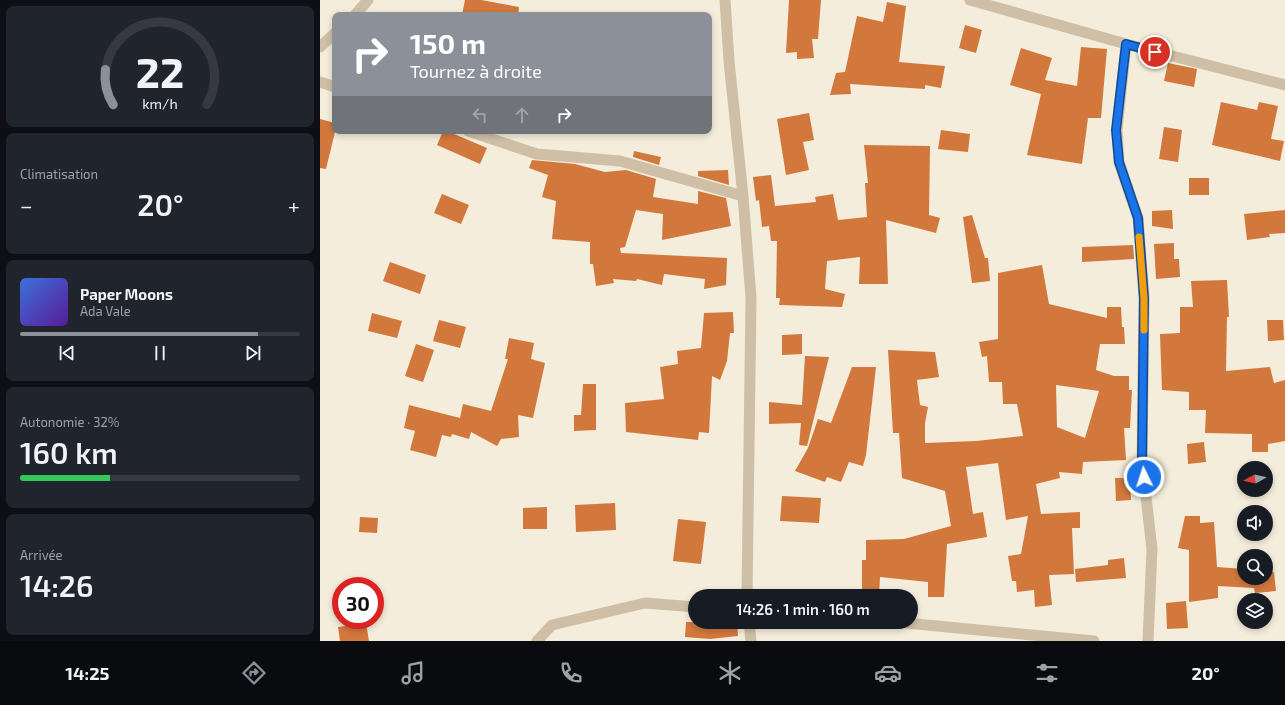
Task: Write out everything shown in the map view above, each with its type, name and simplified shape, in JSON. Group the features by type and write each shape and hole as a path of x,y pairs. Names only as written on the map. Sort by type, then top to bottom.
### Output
{"street":[{"path":"358,12 368,0"},
{"path":"725,0 729,61 743,196 751,298 748,589"},
{"path":"970,0 1126,44 1285,85"},
{"path":"320,47 332,36"},
{"path":"1126,44 1116,130 1119,162 1138,218 1144,298 1142,462 1152,549 1148,641"},
{"path":"320,82 332,86"},
{"path":"477,134 537,154 620,161 743,196"},
{"path":"537,641 552,625 645,603 688,606"},
{"path":"918,624 1094,641"},
{"path":"750,629 751,641"}],"building":[{"path":"465,0 481,0 519,7 518,12 463,12"},
{"path":"789,0 821,0 818,39 812,39 814,58 797,59 797,52 786,53"},
{"path":"887,2 906,6 899,62 945,66 941,88 925,85 925,89 850,84 851,94 830,95 836,73 845,72 857,16 883,22"},
{"path":"965,25 982,30 976,53 959,48"},
{"path":"1081,47 1107,49 1101,118 1088,118 1082,164 1027,155 1041,94 1010,85 1021,48 1052,58 1045,80 1077,86"},
{"path":"1168,63 1197,69 1194,87 1164,81"},
{"path":"1221,102 1257,110 1259,102 1278,106 1271,139 1284,141 1280,161 1212,145"},
{"path":"809,113 814,140 803,142 809,170 786,175 777,119"},
{"path":"320,119 332,122 332,134 335,134 326,169 320,168"},
{"path":"1164,127 1182,130 1178,162 1159,159"},
{"path":"941,130 970,134 968,152 938,149"},
{"path":"442,134 454,134 487,148 480,164 437,145"},
{"path":"864,145 930,146 929,215 940,218 936,233 886,220 888,284 859,284 860,257 827,261 825,289 845,294 842,307 779,305 780,298 776,298 777,241 771,241 769,226 762,227 759,200 756,201 753,177 771,175 775,206 816,202 815,197 833,194 838,220 867,217 865,183 868,183"},
{"path":"634,151 661,157 659,165 633,157"},
{"path":"532,160 575,164 605,172 626,170 656,179 653,197 698,204 698,191 726,198 731,226 662,240 663,214 636,210 625,247 620,248 621,253 727,258 726,285 704,289 705,279 664,274 662,285 637,279 636,281 613,279 614,283 596,286 593,264 590,264 590,242 552,239 556,201 542,197 548,175 529,168"},
{"path":"728,170 729,185 698,176 698,171"},
{"path":"1189,178 1209,178 1209,195 1189,195"},
{"path":"442,194 469,205 461,224 434,213"},
{"path":"1172,210 1173,229 1152,226 1152,211"},
{"path":"1285,210 1285,233 1269,234 1270,237 1247,240 1244,214"},
{"path":"972,215 985,258 988,258 990,281 972,283 963,217"},
{"path":"1174,243 1174,259 1179,259 1180,277 1156,279 1154,244"},
{"path":"1133,245 1134,259 1082,262 1082,247"},
{"path":"390,262 426,275 420,294 383,281"},
{"path":"1042,265 1049,304 1107,318 1107,307 1121,307 1125,344 1100,344 1096,370 1114,376 1129,376 1129,390 1132,390 1130,428 1124,428 1126,460 1083,462 1082,474 1059,472 1060,478 1036,484 1041,514 1080,512 1080,528 1072,528 1074,574 1049,575 1052,605 1035,607 1034,590 1017,592 1016,581 1012,581 1008,556 1021,554 1028,516 1006,520 998,463 966,467 973,514 983,512 987,537 947,544 944,597 928,597 928,582 880,577 879,589 862,589 862,560 866,560 866,540 904,539 951,526 945,491 902,478 899,433 893,433 888,350 935,352 939,377 917,380 920,405 928,407 925,423 925,443 976,441 1023,436 1017,404 1003,404 1002,382 989,382 987,356 982,357 979,342 998,339 998,273","holes":["1056,385 1099,391 1085,438 1057,427"]},
{"path":"1227,280 1229,317 1227,317 1226,371 1270,367 1274,383 1285,380 1285,441 1268,444 1268,452 1252,452 1252,434 1205,433 1206,410 1189,410 1189,392 1162,390 1160,334 1180,333 1180,307 1193,307 1191,281"},
{"path":"733,312 734,333 730,333 727,361 720,380 712,376 709,433 699,432 698,440 626,432 625,403 664,399 660,367 678,364 677,351 701,348 704,313"},
{"path":"372,313 402,321 397,338 368,331"},
{"path":"439,320 466,327 460,348 433,341"},
{"path":"1267,320 1283,320 1284,340 1268,341"},
{"path":"802,334 802,354 782,355 782,335"},
{"path":"509,338 534,343 531,359 545,363 533,418 518,415 519,437 501,439 497,446 471,432 469,439 452,434 451,437 442,435 436,457 410,450 415,431 404,428 409,405 460,418 463,404 491,411 508,359 505,359"},
{"path":"416,344 434,350 423,382 405,376"},
{"path":"805,356 829,357 807,446 799,445 801,423 769,424 769,402 802,405"},
{"path":"852,367 876,367 866,455 863,466 849,462 841,482 827,477 825,482 795,471 808,448 818,419 831,423"},
{"path":"583,384 596,384 596,430 574,431 574,415 581,415"},
{"path":"1204,442 1206,462 1188,464 1187,444"},
{"path":"1115,478 1130,478 1131,500 1116,501"},
{"path":"782,496 821,498 819,523 780,521"},
{"path":"615,503 616,530 576,532 575,505"},
{"path":"547,507 547,529 523,529 523,508"},
{"path":"1185,516 1200,516 1200,523 1214,522 1217,567 1237,568 1237,585 1273,585 1274,572 1276,591 1255,593 1254,588 1218,586 1218,598 1189,602 1189,550 1178,548"},
{"path":"360,517 378,518 377,533 359,532"},
{"path":"678,519 706,522 701,564 673,561"},
{"path":"1124,558 1126,578 1076,582 1075,569 1108,565 1108,560"},
{"path":"1186,601 1188,628 1167,629 1166,603"},
{"path":"686,622 688,622 688,629 738,629 738,636 710,639 685,637"},
{"path":"338,629 367,629 369,641 340,641"}],"slow traffic":[{"path":"1139,237 1144,298 1144,330"}],"route":[{"path":"1144,477 1142,462 1144,298 1138,218 1119,162 1116,130 1126,44 1155,52"}]}
